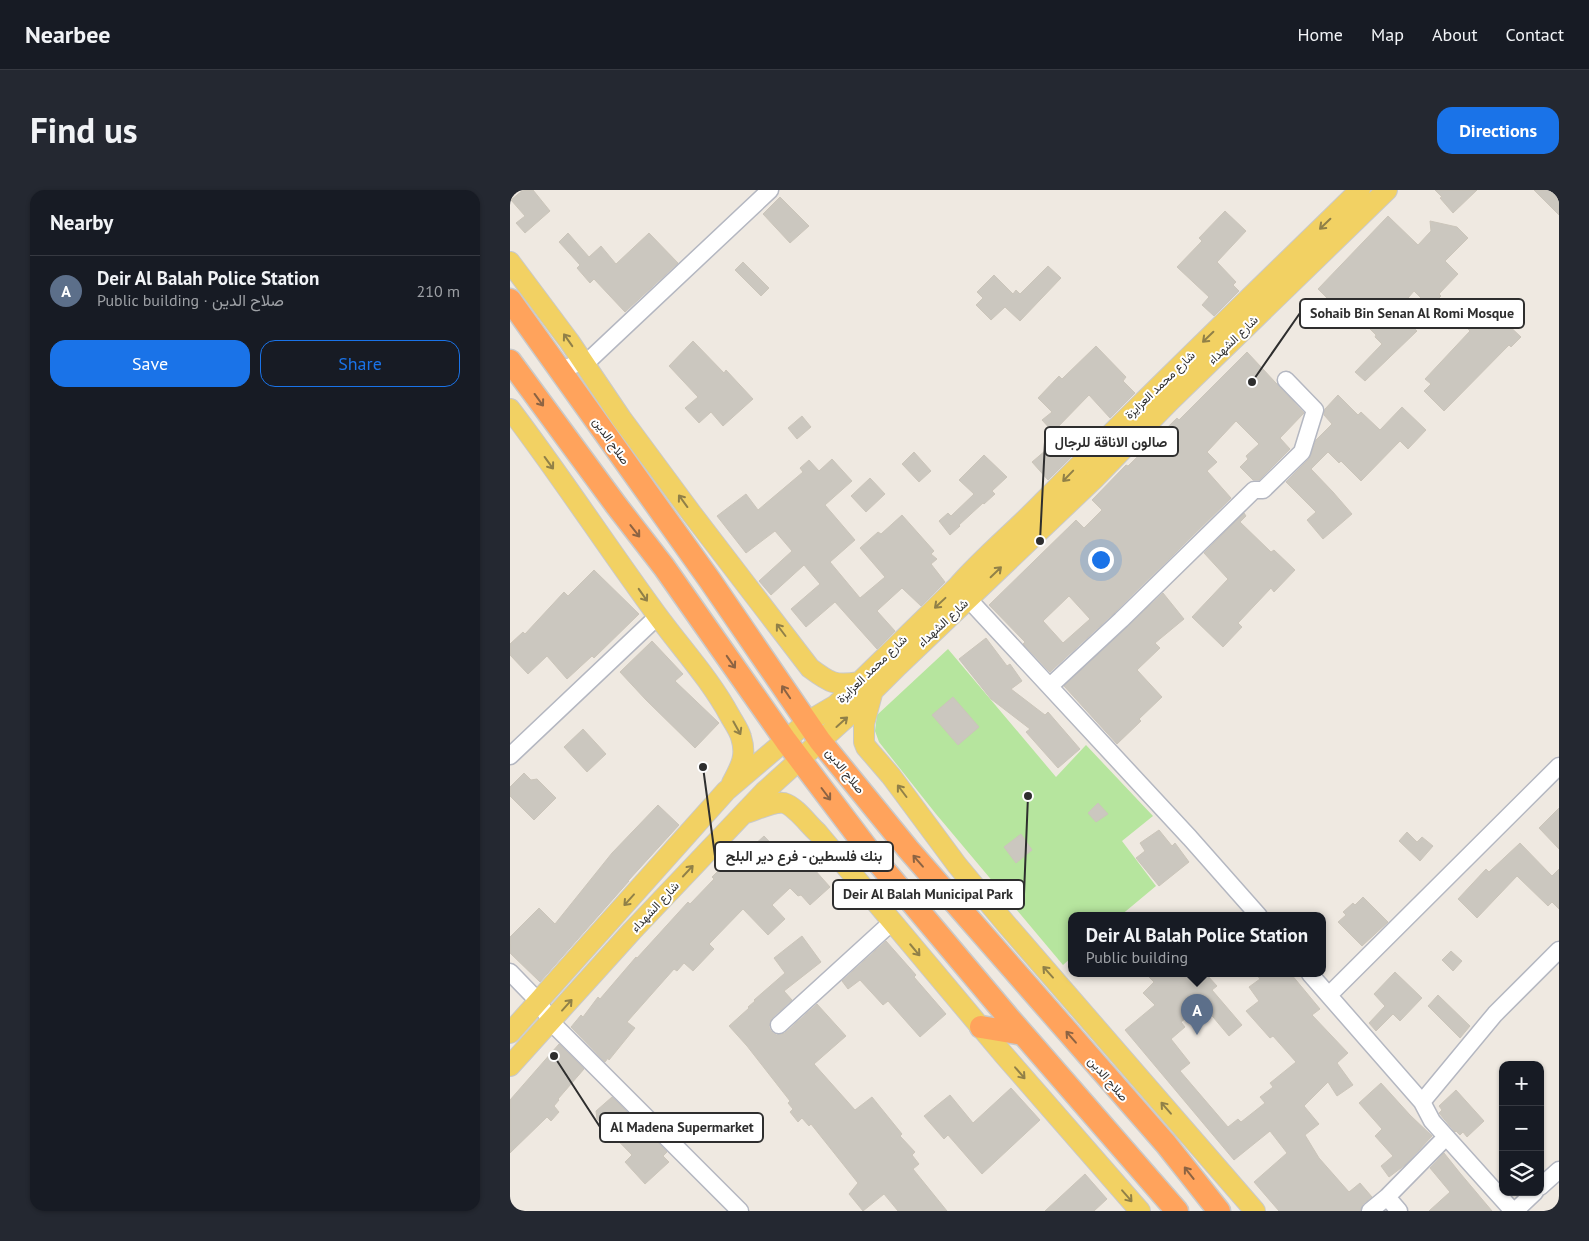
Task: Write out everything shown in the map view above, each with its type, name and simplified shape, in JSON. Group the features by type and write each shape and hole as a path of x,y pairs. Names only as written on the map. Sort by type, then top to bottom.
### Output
{"highway":[{"name":"صلاح الدين","path":"510,300 731,610 820,741 908,849 1166,1144 1219,1211"},
{"path":"510,361 664,568 786,741 876,860 1023,1034 1177,1211"},
{"path":"981,1027 1023,1034"}],"main road":[{"name":"شارع محمد العزايزة","path":"786,741 807,722 866,687 963,593 970,572 1360,190"},
{"name":"شارع الشهداء","path":"963,593 1387,190"},
{"path":"510,262 585,364 621,418 810,668 832,682 866,687 864,724 864,742 866,747 891,776 957,865 1255,1211"},
{"path":"510,409 597,528 658,616 704,674 725,706 741,736 744,754 742,766 726,791"},
{"name":"شارع الشهداء","path":"510,1066 742,815 820,741 866,687"},
{"name":"شارع الشهداء","path":"510,1033 726,791 786,741"},
{"path":"742,815 778,803 790,806 817,832 981,1027 1140,1211"}],"street":[{"path":"561,370 576,364 585,364 770,190"},
{"path":"1050,686 1121,620 1254,490 1263,490 1302,452 1315,410 1286,380"},
{"path":"963,593 1145,792 1190,838 1255,912"},
{"path":"510,756 658,616"},
{"path":"1329,995 1559,766"},
{"path":"778,1025 892,922"},
{"path":"1422,1102 1495,1014 1559,950"},
{"path":"510,972 539,1002 551,1022 740,1211"},
{"path":"1313,977 1422,1102 1432,1121 1514,1211 1531,1196"},
{"path":"1370,1211 1387,1197 1446,1137"},
{"path":"1544,1183 1559,1170"},
{"path":"1387,1197 1399,1211"}],"green space":[{"path":"948,649 1056,777 1086,745 1153,816 1122,841 1156,886 1125,912 1068,912 1068,961 1063,965 936,814 879,742 875,731 877,715"}],"building":[{"path":"523,190 533,190 550,211 525,233 516,223 525,216 511,200"},
{"path":"1435,190 1477,190 1453,213"},
{"path":"1534,190 1559,190 1559,215"},
{"path":"780,197 809,226 790,243 763,214"},
{"path":"1225,211 1246,231 1217,262 1236,282 1233,285 1239,291 1214,316 1202,305 1209,297 1177,267 1202,241 1199,238"},
{"path":"1388,216 1418,245 1431,231 1430,221 1457,227 1468,238 1445,261 1458,274 1439,294 1441,296 1430,307 1414,291 1397,311 1417,331 1365,381 1355,372 1382,344 1375,337 1376,335 1351,310 1345,316 1318,289"},
{"path":"568,233 589,257 601,246 616,264 649,233 678,263 625,312 594,279 590,283 577,268 580,265 559,242"},
{"path":"743,262 769,288 761,296 735,270"},
{"path":"1048,266 1061,278 1020,321 1005,307 991,320 976,305 983,298 977,292 994,275 1013,294 1016,290 1020,294"},
{"path":"1480,308 1500,328 1505,322 1521,337 1511,347 1509,345 1444,411 1424,391 1431,384 1425,379 1470,331 1464,325"},
{"path":"693,341 724,373 726,370 753,399 723,426 711,412 699,423 685,408 698,397 669,366"},
{"path":"1096,346 1126,377 1123,381 1135,393 1110,418 1089,395 1053,432 1042,420 1052,412 1038,398 1059,376 1062,379"},
{"path":"1247,352 1304,413 1280,438 1290,449 1259,480 1253,480 1240,467 1248,459 1246,456 1259,444 1236,421 1207,452 1217,462 1207,471 1231,498 1114,613 1050,672 1023,644 1025,642 989,605 1076,520 1084,528 1102,510 1092,500 1126,465 1128,466 1177,418 1179,420","holes":["1069,596 1090,619 1063,643 1043,621"]},
{"path":"1338,395 1358,415 1361,412 1380,430 1402,407 1426,430 1408,449 1400,441 1361,481 1341,461 1339,463 1328,452 1311,469 1352,514 1323,539 1307,520 1316,512 1286,482 1309,459 1316,440 1332,424 1324,415 1325,409"},
{"path":"802,416 811,427 797,439 788,428"},
{"path":"1059,439 1073,455 1048,480 1032,462"},
{"path":"914,452 931,471 919,482 902,464"},
{"path":"984,455 1007,477 992,491 995,494 950,535 939,521 948,513 951,516 974,494 959,480"},
{"path":"832,459 852,481 825,505 855,540 830,562 860,598 885,577 860,548 878,532 881,534 902,515 934,551 931,554 937,559 931,564 945,582 921,606 902,588 879,609 877,611 895,631 877,649 835,602 806,627 791,609 820,584 804,565 771,595 759,581 792,551 775,531 746,553 717,516 746,494 758,510 803,472 800,468 809,460 819,471"},
{"path":"870,478 885,494 866,512 851,496"},
{"path":"1244,513 1246,516 1240,522 1271,552 1274,550 1295,570 1274,592 1271,588 1238,623 1242,627 1223,647 1192,617 1228,579 1204,553"},
{"path":"594,570 639,614 594,658 592,656 567,679 547,656 528,674 510,655 510,644 523,632 525,634 564,592 568,596"},
{"path":"1163,593 1184,619 1155,643 1160,648 1137,670 1162,697 1117,744 1064,686"},
{"path":"986,638 1007,666 1010,664 1022,681 1011,689 1045,715 1048,712 1080,749 1058,768 1026,732 1030,729 991,699 959,659"},
{"path":"652,641 683,674 675,681 719,723 695,748 620,672"},
{"path":"953,697 979,727 958,745 932,715"},
{"path":"583,729 606,754 587,772 564,747"},
{"path":"524,773 531,780 537,779 556,798 534,820 510,796 510,787"},
{"path":"1098,803 1108,814 1096,822 1088,813"},
{"path":"658,805 679,825 540,982 510,953 510,937 539,908 555,924 612,853"},
{"path":"1559,808 1559,849 1539,828"},
{"path":"1159,830 1172,846 1175,843 1189,862 1159,886 1136,858 1145,851 1140,843"},
{"path":"1407,832 1417,842 1422,837 1433,846 1420,861 1399,841"},
{"path":"1021,834 1032,850 1016,863 1004,847"},
{"path":"764,836 779,852 790,842 830,887 810,905 801,895 798,896 790,888 772,905 785,919 768,935 743,909 709,944 714,949 693,971 684,963 677,971 674,969 627,1022 635,1028 609,1060 608,1058 605,1062 571,1027 581,1015 583,1017 598,997 600,999 636,957 688,902 690,904 714,879 712,877 736,853 740,858"},
{"path":"1520,843 1552,876 1559,869 1559,909 1552,902 1548,906 1517,876 1477,918 1458,899 1486,869 1489,872"},
{"path":"1363,897 1388,922 1362,946 1338,922 1346,915 1343,912 1353,903 1355,905"},
{"path":"802,936 821,962 784,991 792,1000 772,1018 769,1027 771,1031 776,1035 785,1033 817,1004 846,1036 814,1064 855,1110 872,1097 902,1134 900,1136 915,1152 912,1155 919,1164 913,1169 947,1211 898,1211 884,1194 863,1211 849,1194 858,1183 811,1124 809,1126 802,1118 798,1122 790,1112 793,1109 788,1103 790,1101 729,1026 749,1008 754,1000 785,973 774,958"},
{"path":"886,941 916,975 914,977 946,1014 920,1037 888,1001 883,1005 860,980 848,989 842,981"},
{"path":"1451,951 1462,961 1453,971 1442,960"},
{"path":"1395,972 1422,998 1400,1021 1393,1014 1376,1031 1369,1023 1385,1006 1374,994"},
{"path":"1149,977 1209,977 1217,986 1212,990 1242,1025 1229,1036 1203,1005 1181,1022 1185,1027 1171,1039 1190,1063 1180,1071 1228,1127 1238,1119 1241,1122 1265,1103 1260,1097 1273,1087 1270,1083 1296,1062 1273,1036 1270,1038 1246,1011 1259,1001 1249,987 1260,979 1258,977 1293,977 1320,1009 1312,1015 1348,1053 1337,1063 1353,1085 1337,1096 1328,1082 1304,1106 1319,1124 1305,1135 1319,1158 1349,1192 1360,1183 1372,1197 1363,1204 1360,1211 1279,1211 1254,1182 1287,1153 1270,1131 1234,1160 1125,1030 1155,1005 1143,993 1154,982"},
{"path":"1438,995 1470,1026 1460,1038 1428,1006"},
{"path":"559,1044 584,1069 558,1099 554,1106 559,1112 551,1121 547,1117 510,1153 510,1100"},
{"path":"1381,1083 1432,1136 1405,1165 1389,1177 1381,1166 1393,1156 1375,1136 1382,1129 1359,1103"},
{"path":"1011,1088 1040,1120 982,1174 948,1135 944,1139 924,1116 950,1095 973,1123"},
{"path":"1456,1090 1484,1121 1467,1137 1463,1132 1460,1135 1455,1132 1439,1113 1442,1110 1439,1106"},
{"path":"612,1097 667,1152 663,1156 669,1162 645,1184 625,1162 632,1155 597,1119 596,1111"},
{"path":"1444,1153 1492,1211 1429,1211 1450,1192 1430,1168"},
{"path":"1085,1174 1107,1199 1094,1211 1045,1211"}],"place":[{"name":"Sohaib Bin Senan Al Romi Mosque","path":"1252,382"},
{"name":"صالون الاناقة للرجال","path":"1040,541"},
{"name":"بنك فلسطين - فرع دير البلح","path":"703,767"},
{"name":"Deir Al Balah Municipal Park","path":"1028,796"},
{"name":"Deir Al Balah Police Station","path":"1197,1035"},
{"name":"Al Madena Supermarket","path":"554,1056"}]}
